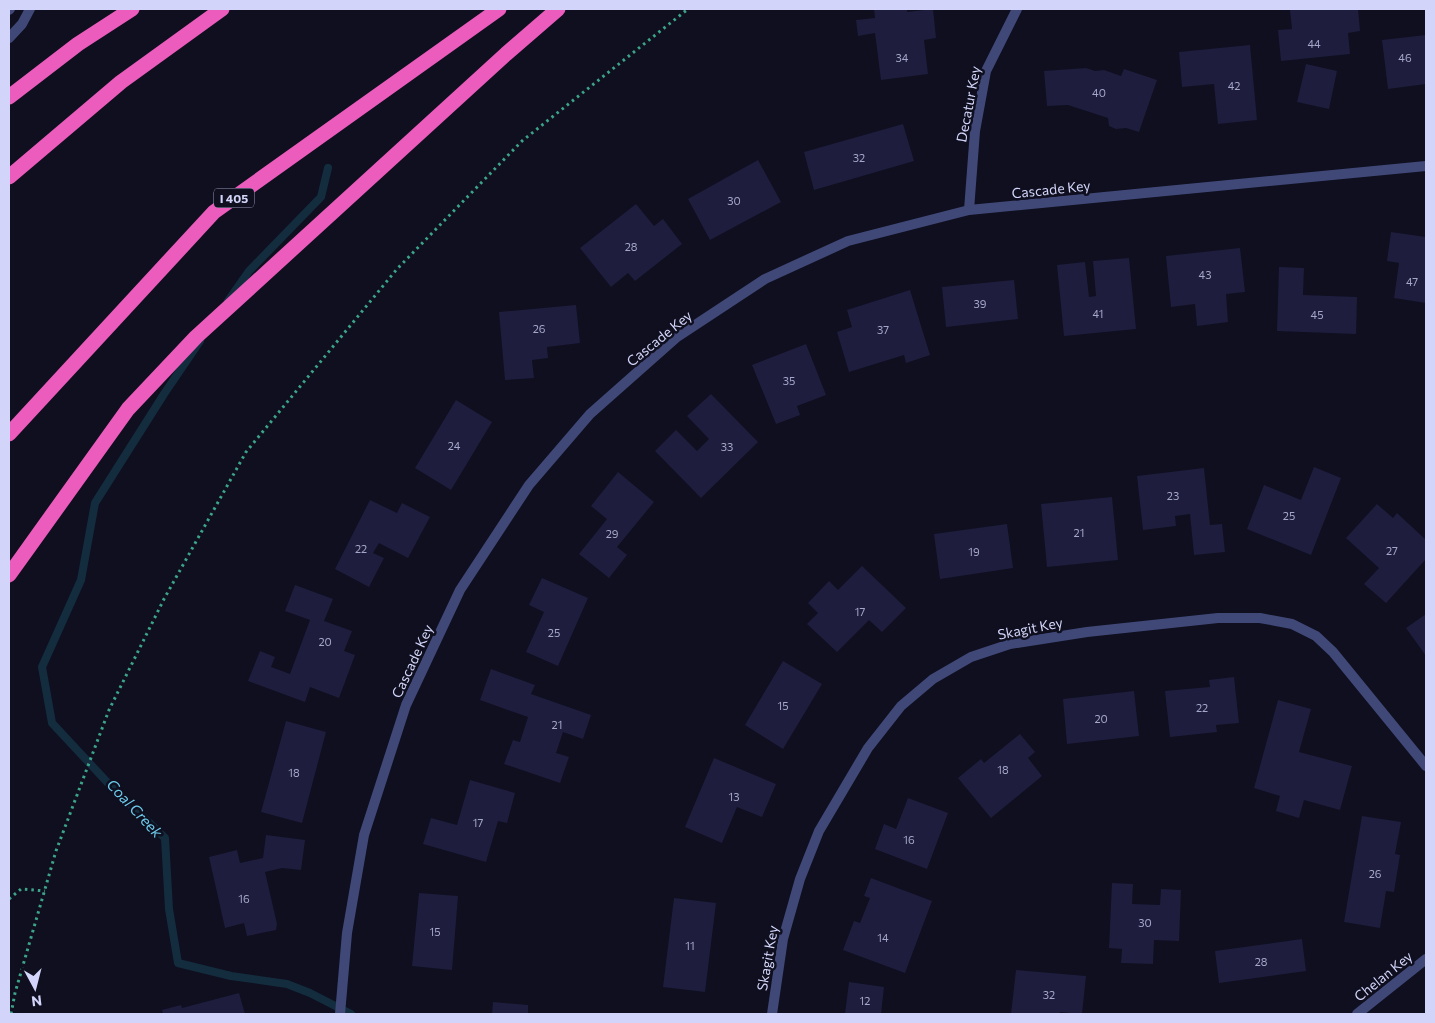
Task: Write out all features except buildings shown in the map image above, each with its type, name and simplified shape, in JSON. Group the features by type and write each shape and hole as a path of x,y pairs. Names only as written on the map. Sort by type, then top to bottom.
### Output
{"highway":[{"path":"9,97 78,44 132,9"},
{"path":"9,177 121,82 222,9"},
{"name":"I 405","path":"9,434 214,212 499,9"},
{"path":"9,575 128,409 196,337 506,54 558,9"}],"street":[{"path":"9,38 22,24 30,9"},
{"name":"Decatur Key","path":"969,210 975,131 986,71 1017,9"},
{"name":"Cascade Key","path":"340,1014 340,990 347,932 364,835 406,705 460,590 529,485 590,414 677,337 764,279 848,240 969,210 1426,166"},
{"name":"Skagit Key","path":"772,1014 783,939 800,879 819,831 868,748 901,706 933,679 971,657 1010,644 1116,629 1218,618 1260,618 1292,624 1316,636 1333,652 1426,766"},
{"name":"Chelan Key","path":"1357,1014 1426,959"}],"path":[{"path":"12,1014 15,993 56,852 109,710 164,599 246,452 397,268 522,141 688,9"},
{"path":"9,899 21,889 45,891"}],"waterway":[{"path":"228,301 249,271 321,197 328,168"},
{"name":"Coal Creek","path":"200,341 95,503 81,580 42,667 52,723 107,782 165,838 169,909 178,963 231,976 287,984 310,993 351,1014"}]}
